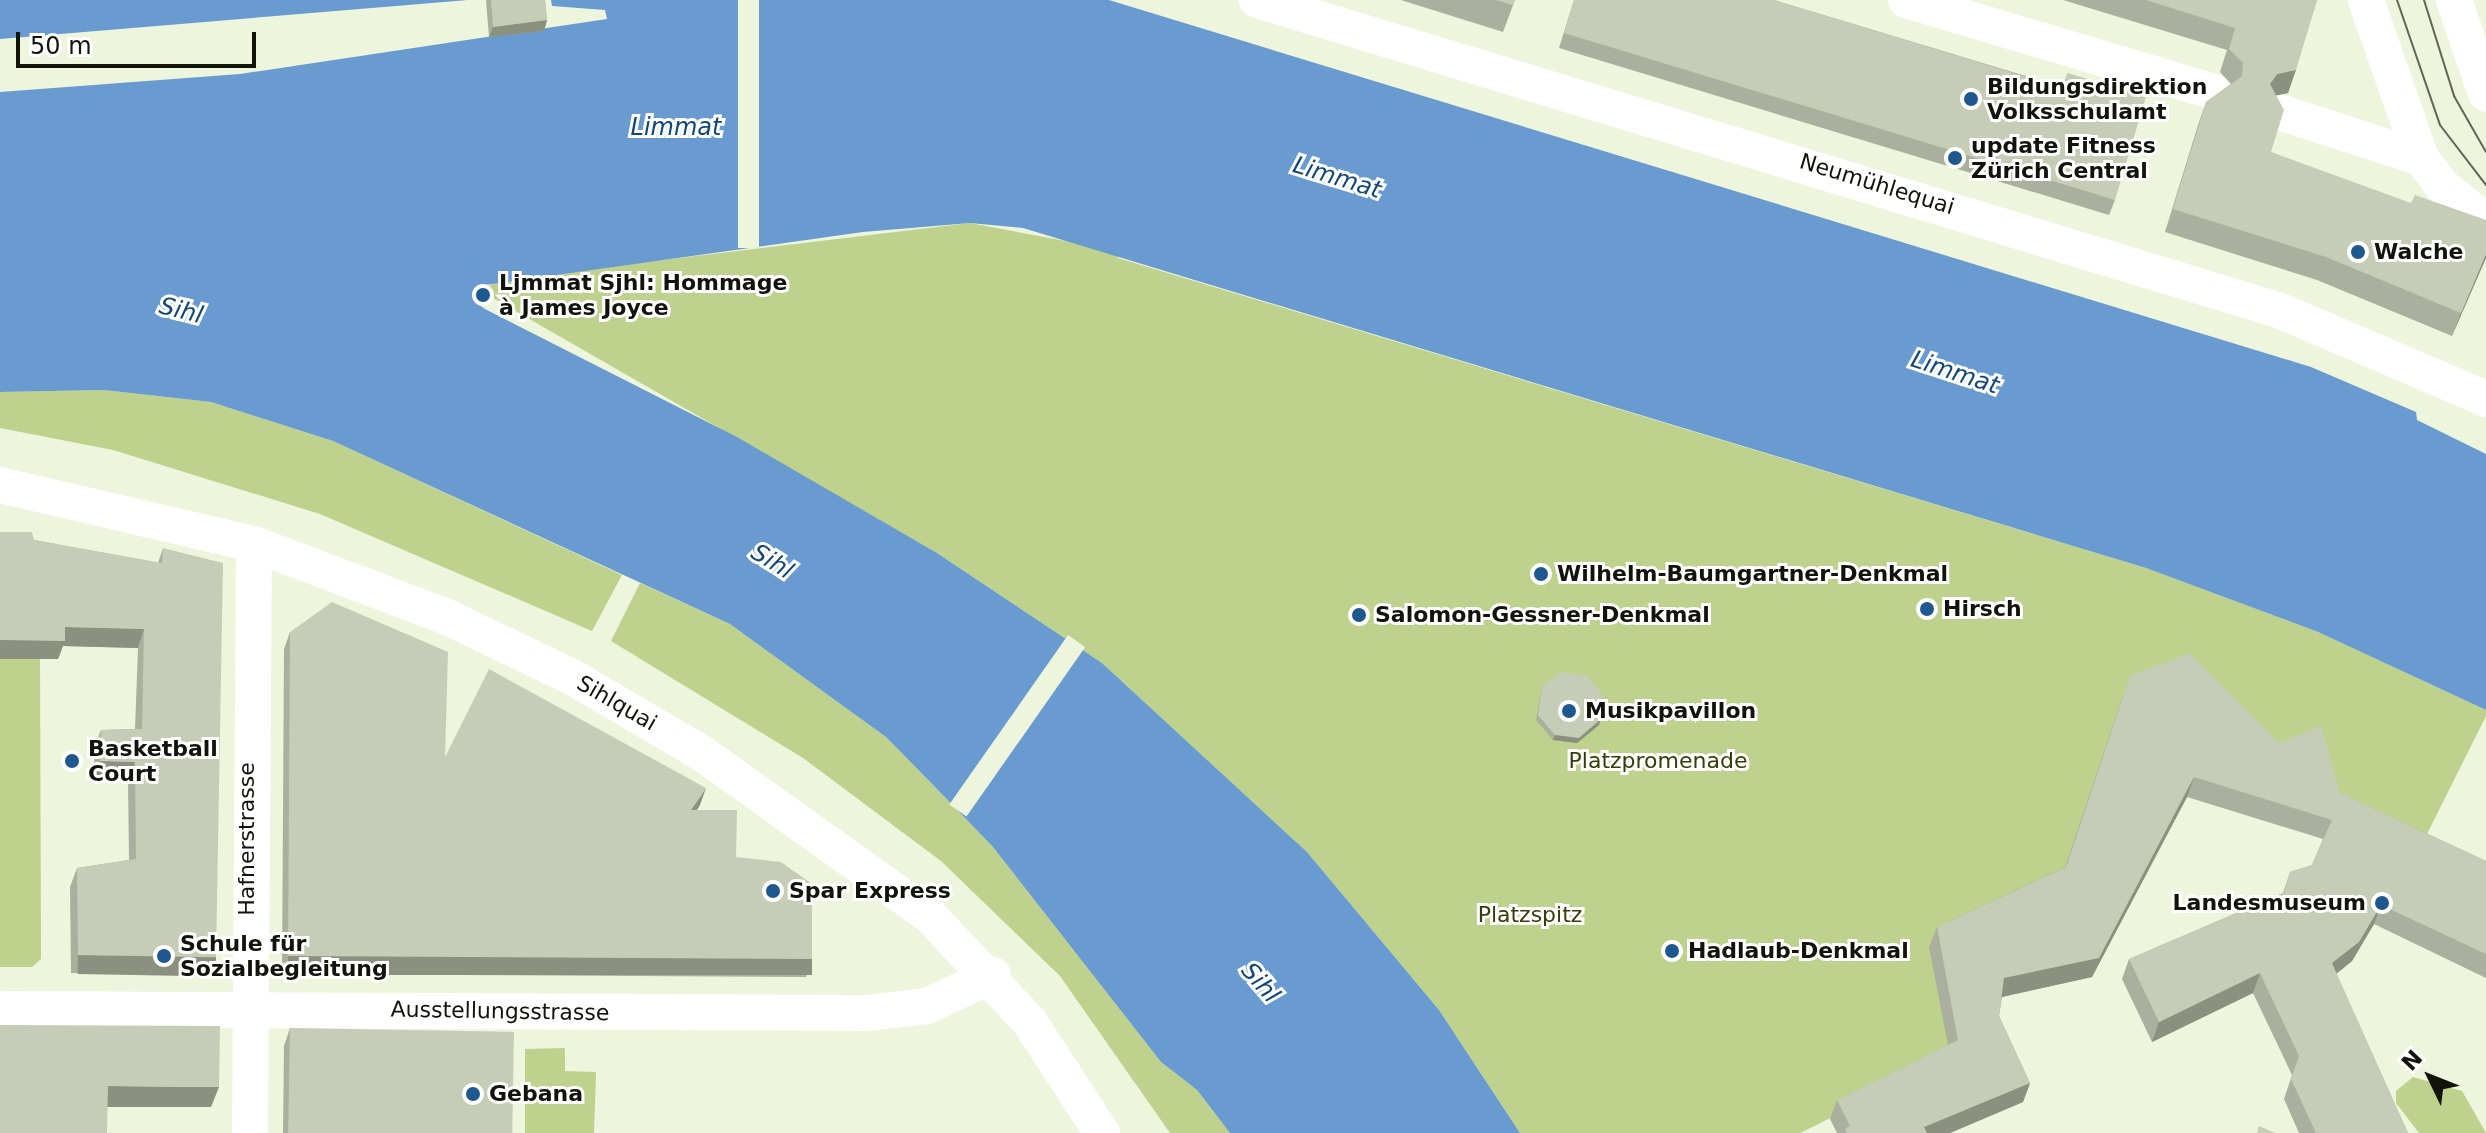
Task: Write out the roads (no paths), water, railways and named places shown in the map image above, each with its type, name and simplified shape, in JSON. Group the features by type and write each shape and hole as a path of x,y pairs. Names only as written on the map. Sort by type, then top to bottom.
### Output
{"street":[{"name":"Neumühlequai","path":"1257,0 2281,311 2486,399"},
{"path":"1906,0 2214,92"},
{"path":"2366,0 2421,158 2441,185 2486,221"},
{"path":"2454,0 2486,94"},
{"path":"2282,113 2421,158"},
{"name":"Sihlquai","path":"0,485 254,544 445,616 574,678 703,754 871,869 993,975 1102,1133"},
{"name":"Hafnerstrasse","path":"250,1133 247,1010 254,544"},
{"name":"Ausstellungsstrasse","path":"0,1009 867,1013 927,1006 993,975"}],"water":[{"path":"0,0 468,0 0,39"},
{"name":"Limmat","path":"551,0 1109,0 2311,367 2416,412 2417,420 2486,454 2486,710 2318,632 2146,568 1023,228 970,223 863,232 478,286 475,302 485,309 737,437 937,553 1102,663 1307,852 1439,1010 1520,1133 1230,1133 1197,1090 1161,1062 993,847 886,737 730,624 333,441 211,402 104,390 0,392 0,92 240,74 607,19 605,10 552,6"}],"tram line":[{"path":"2397,0 2440,125 2486,185"},
{"path":"2424,0 2454,96 2486,152"}],"place":[{"name":"Bildungsdirektion Volksschulamt","path":"1971,99"},
{"name":"update Fitness Zürich Central","path":"1955,158"},
{"name":"Walche","path":"2358,252"},
{"name":"Ljmmat Sjhl: Hommage à James Joyce","path":"483,295"},
{"name":"Wilhelm-Baumgartner-Denkmal","path":"1541,574"},
{"name":"Hirsch","path":"1927,609"},
{"name":"Salomon-Gessner-Denkmal","path":"1359,615"},
{"name":"Musikpavillon","path":"1569,711"},
{"name":"Basketball Court","path":"72,761"},
{"name":"Spar Express","path":"773,891"},
{"name":"Landesmuseum","path":"2382,903"},
{"name":"Hadlaub-Denkmal","path":"1672,951"},
{"name":"Schule für Sozialbegleitung","path":"164,956"},
{"name":"Gebana","path":"473,1094"}],"water label":[{"name":"Sihl","path":"181,311"},
{"name":"Sihl","path":"772,562"},
{"name":"Sihl","path":"1260,983"}],"park label":[{"name":"Platzpromenade","path":"1658,761"},
{"name":"Platzspitz","path":"1530,915"}]}
